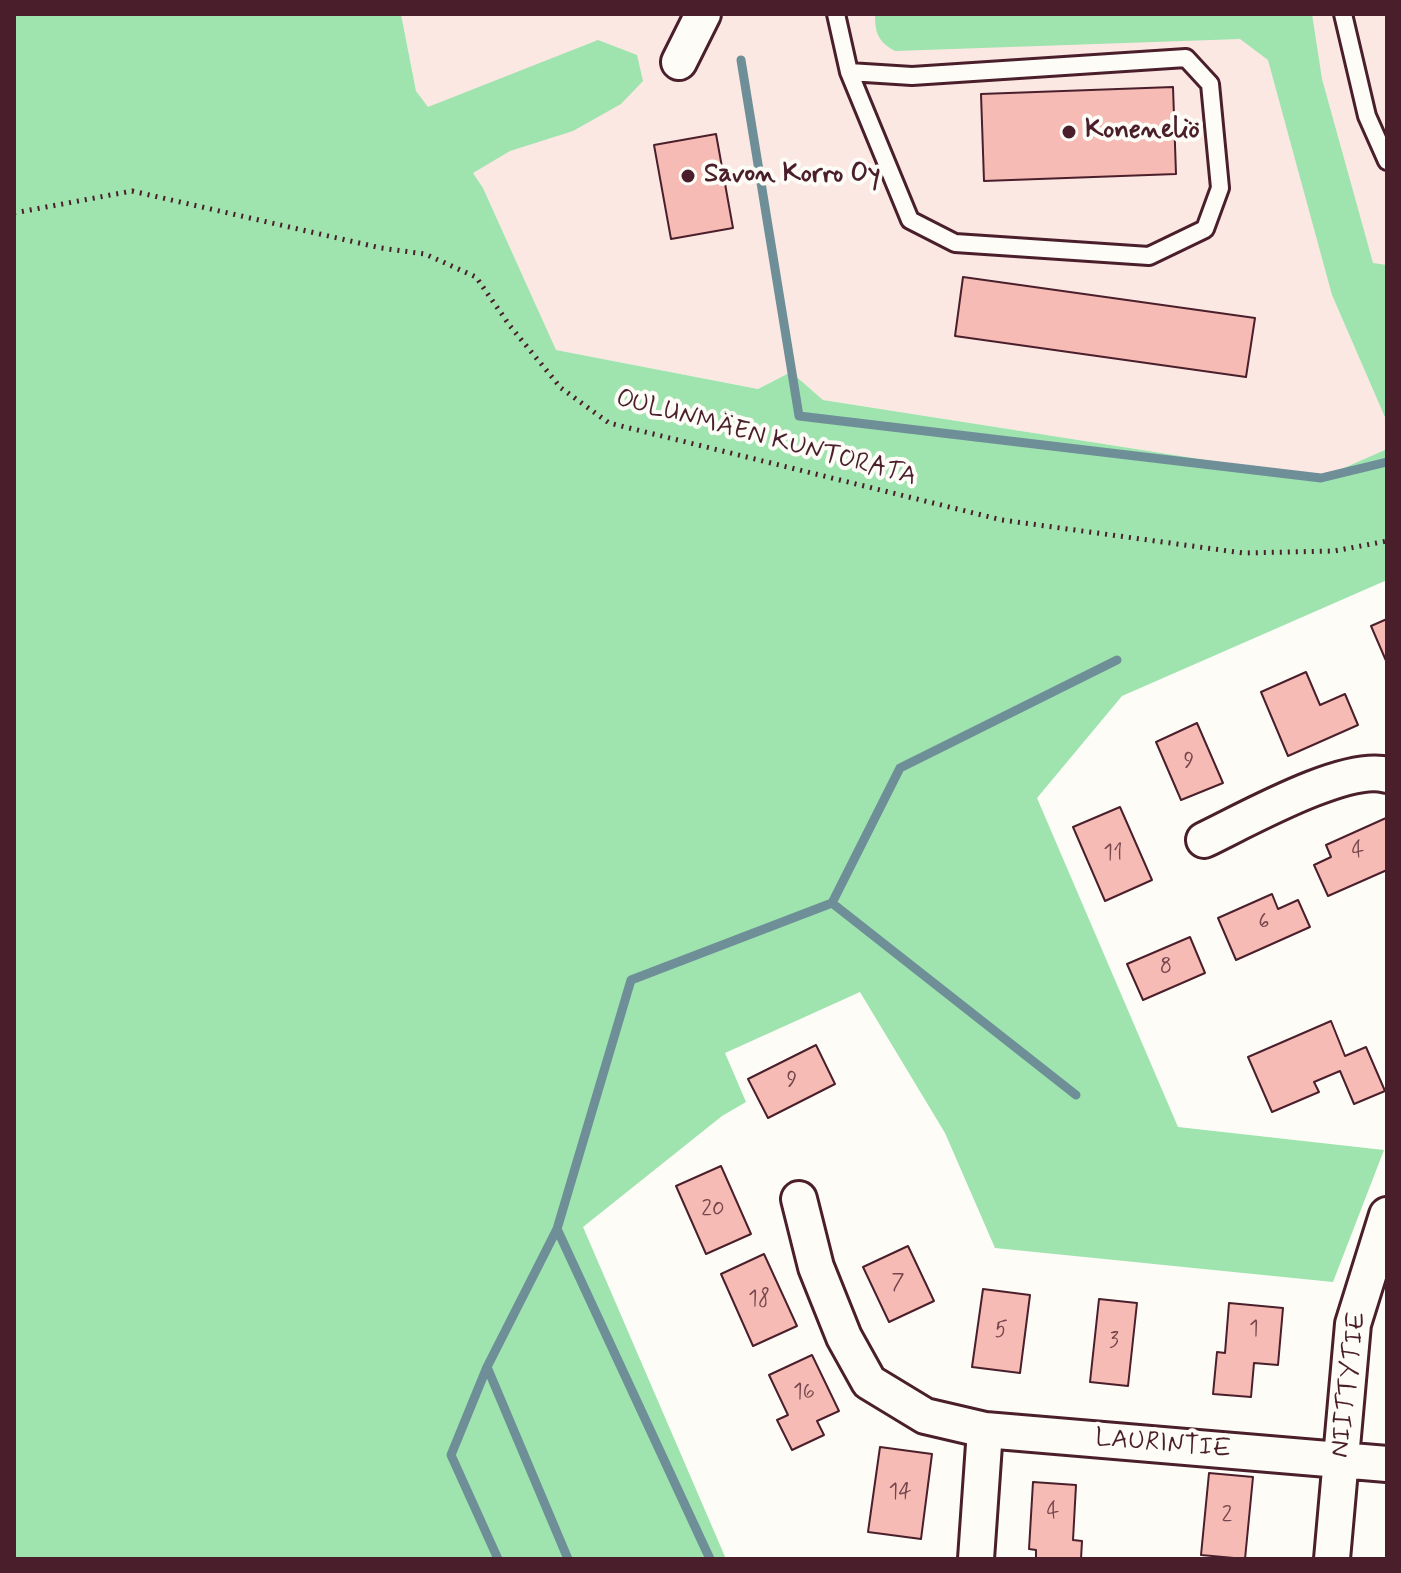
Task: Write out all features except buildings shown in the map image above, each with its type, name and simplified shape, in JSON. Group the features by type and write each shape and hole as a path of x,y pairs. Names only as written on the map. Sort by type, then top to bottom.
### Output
{"street":[{"path":"679,62 703,14"},
{"path":"1204,840 1316,787 1364,775 1387,775"},
{"name":"LAURINTIE","path":"799,1199 816,1267 844,1337 869,1382 925,1416 985,1430 1387,1464"},
{"name":"NIITTYTIE","path":"1332,1559 1353,1324 1387,1215"},
{"path":"976,1559 985,1430"}],"lane":[{"path":"836,14 849,72 910,220 955,243 1149,256 1205,229 1220,188 1210,84 1186,58 912,76 849,72"},
{"path":"1343,14 1367,116 1387,161"}],"path":[{"name":"OULUNMÄEN KUNTORATA","path":"14,213 132,191 381,248 425,254 476,277 510,326 561,388 609,423 1002,520 1243,553 1334,551 1387,541"}],"shaded area":[{"path":"401,14 1387,14 1387,265 1372,264 1332,295 1387,422 1387,449 1321,478 823,400 791,372 758,389 555,350 483,188 416,91"}],"green space":[{"path":"14,14 401,14 416,91 428,107 598,40 637,55 643,81 621,104 573,131 510,151 473,173 483,188 556,350 758,389 791,372 823,400 1321,478 1387,449 1387,580 1122,696 1037,798 1178,1127 1384,1150 1333,1282 995,1248 945,1133 860,992 725,1053 746,1102 722,1116 583,1227 726,1559 14,1559"},
{"path":"875,14 1312,14 1322,79 1373,263 1387,265 1387,422 1332,295 1268,60 1240,39 895,51 879,36"}],"waterway":[{"path":"741,60 799,416 1321,478 1387,462"},
{"path":"832,903 900,768 1117,660"},
{"path":"710,1559 557,1229 631,980 832,903 1076,1095"},
{"path":"498,1559 451,1455 487,1367 557,1229"},
{"path":"487,1367 568,1559"}],"place":[{"name":"Koneneliö","path":"1069,132"},
{"name":"Savon Korro Oy","path":"688,176"}]}
